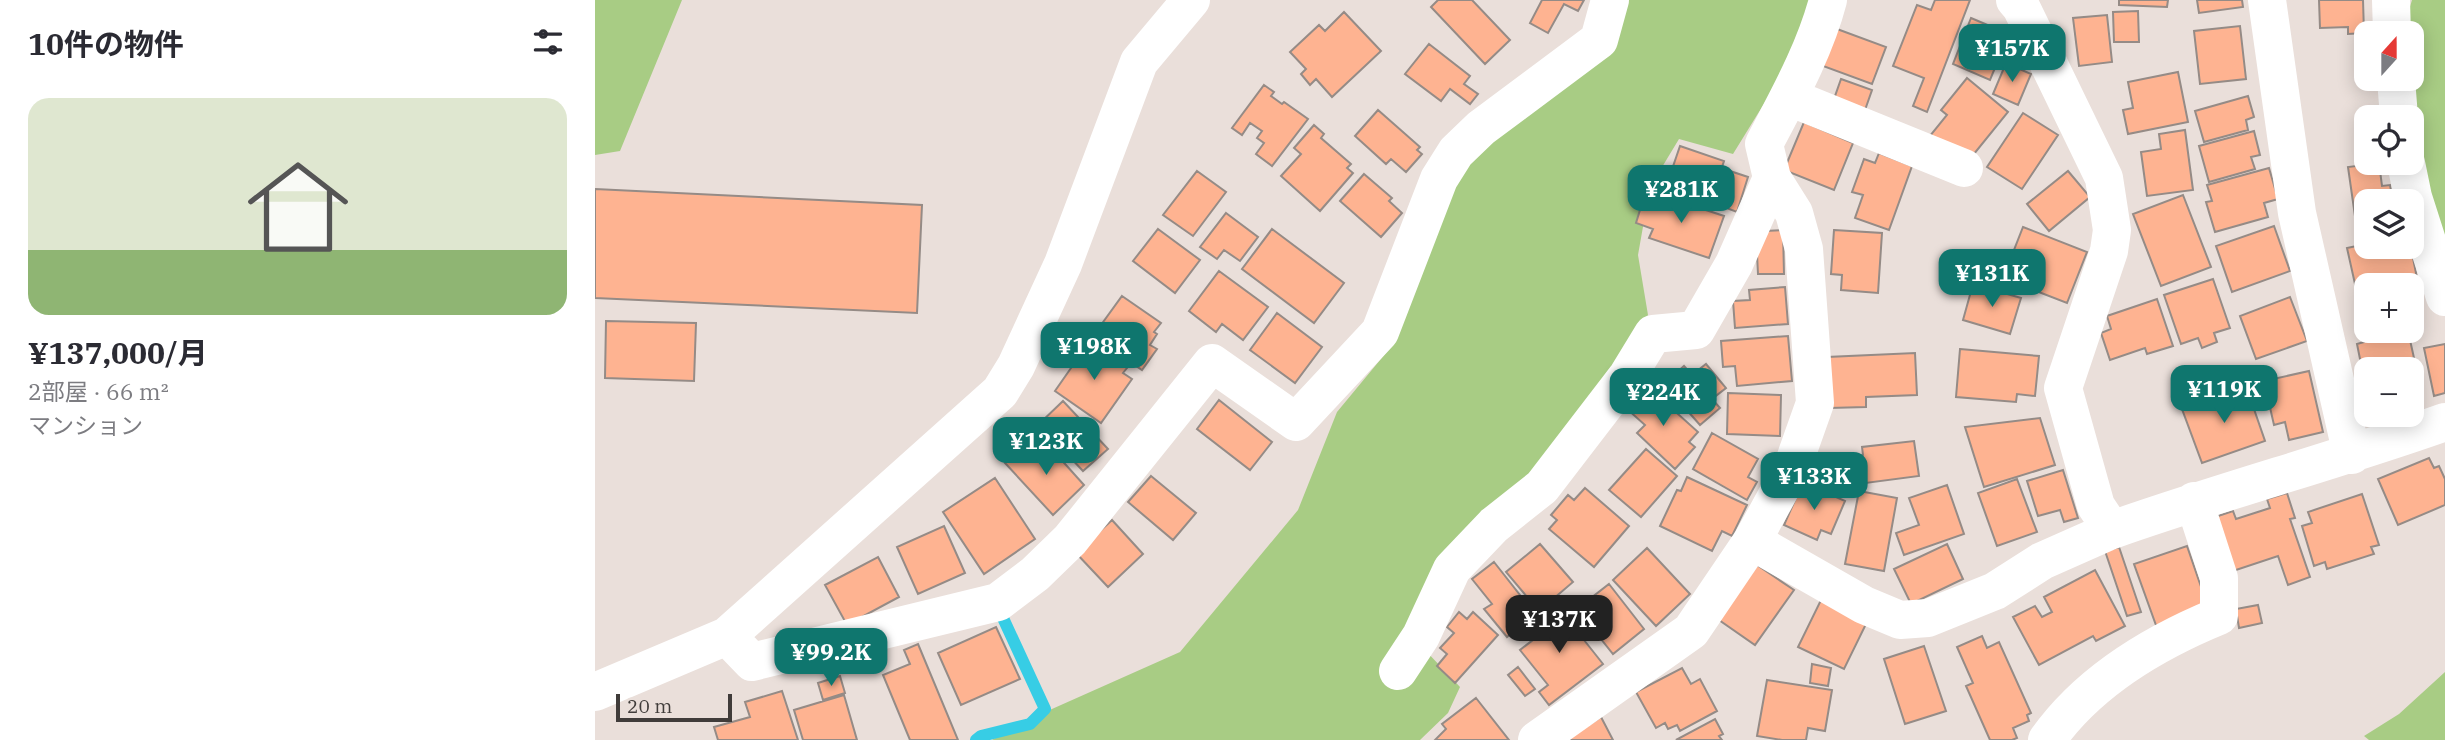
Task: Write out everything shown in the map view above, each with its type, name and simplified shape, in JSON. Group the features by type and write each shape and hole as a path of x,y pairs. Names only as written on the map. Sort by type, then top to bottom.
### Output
{"street":[{"path":"595,692 727,636 1000,391 1016,366 1063,264 1139,62 1191,0"},
{"path":"727,636 753,662 998,602 1035,574 1070,540 1212,363 1296,422 1380,332 1439,179 1456,152 1481,128 1599,40 1609,0"},
{"path":"1537,740 1692,631 1752,541 1792,468 1815,403 1804,249 1794,213 1772,178 1764,144 1789,97 1822,22 1828,0"},
{"path":"2015,0 2041,46 2104,178 2112,230 2109,251 2063,387 2096,506 2112,530"},
{"path":"2267,0 2297,213 2352,455"},
{"path":"2391,0 2392,21"},
{"path":"1789,97 1963,168"},
{"path":"2408,175 2445,297"},
{"path":"1398,671 1421,636 1452,569 1494,525 1542,487 1628,374 1653,334 1696,330 1734,264 1772,178"},
{"path":"1752,541 1864,606 1900,620 1928,618 1995,591 2042,562 2112,530 2194,501 2352,455 2445,422"},
{"path":"2047,740 2072,707 2150,648 2218,616 2219,578 2194,501"}],"green space":[{"path":"595,0 682,0 620,151 595,155"},
{"path":"1625,0 1812,0 1786,68 1733,154 1679,139 1650,187 1638,255 1648,315 1619,363 1532,482 1482,514 1425,650 1460,687 1448,713 1420,740 992,740 1025,721 1180,652 1298,510 1337,412 1390,348 1465,162"},
{"path":"2412,0 2445,0 2445,268 2424,174 2424,105 2409,105 2406,91 2424,91 2424,21 2406,21"},
{"path":"2445,672 2445,740 2369,740 2364,736 2399,714"}],"building":[{"path":"1438,0 1472,0 1510,40 1485,64 1431,7"},
{"path":"1542,0 1584,0 1578,11 1564,4 1548,33 1530,23"},
{"path":"1935,0 1970,0 1927,112 1913,106 1924,78 1893,66 1917,5 1931,10"},
{"path":"2119,0 2168,0 2167,7 2119,5"},
{"path":"2197,0 2242,0 2243,7 2199,13"},
{"path":"2319,0 2363,0 2364,21 2354,21 2354,34 2348,34 2348,27 2320,28"},
{"path":"2138,11 2139,42 2114,42 2113,12"},
{"path":"1344,12 1381,51 1332,97 1316,79 1310,85 1301,74 1306,69 1290,52 1319,25 1325,31"},
{"path":"2107,15 2112,62 2079,66 2073,18"},
{"path":"1971,18 2009,34 1990,80 1953,64"},
{"path":"2240,26 2246,79 2200,84 2194,31"},
{"path":"1837,29 1886,47 1872,84 1823,66"},
{"path":"1429,44 1470,76 1464,84 1478,94 1470,104 1450,89 1441,101 1405,74"},
{"path":"2006,63 2031,74 2018,105 1993,94"},
{"path":"2178,72 2188,122 2128,134 2123,110 2133,108 2128,82"},
{"path":"1967,78 2008,112 1965,165 1929,137 1947,115 1941,110"},
{"path":"1841,79 1872,90 1865,110 1834,99"},
{"path":"1264,85 1274,92 1271,96 1308,119 1272,166 1256,154 1264,143 1257,138 1262,131 1250,123 1242,135 1232,128"},
{"path":"2248,96 2254,117 2246,120 2248,130 2204,142 2195,111"},
{"path":"1378,110 1420,147 1417,150 1422,154 1406,172 1391,159 1386,164 1355,136"},
{"path":"2023,113 2058,135 2022,189 1987,167"},
{"path":"1804,122 1853,143 1834,190 1784,170"},
{"path":"1314,125 1324,134 1321,138 1351,164 1347,168 1353,173 1320,211 1281,176 1301,154 1294,148"},
{"path":"2185,130 2193,190 2147,196 2141,152 2161,149 2159,134"},
{"path":"2254,131 2260,155 2251,157 2255,169 2209,182 2199,146"},
{"path":"1680,146 1724,161 1709,205 1665,190"},
{"path":"1879,153 1912,166 1889,230 1855,218 1863,195 1852,192 1864,159 1875,163"},
{"path":"2354,166 2354,175 2381,175 2382,186 2390,185 2391,189 2354,189 2354,209 2348,167"},
{"path":"2269,168 2278,199 2264,203 2268,217 2215,232 2206,202 2212,201 2207,185"},
{"path":"1724,169 1748,177 1737,212 1713,203"},
{"path":"1197,171 1226,192 1193,236 1163,215"},
{"path":"2068,171 2090,197 2049,231 2027,204"},
{"path":"1364,174 1392,198 1389,201 1402,213 1381,237 1340,201"},
{"path":"595,189 922,205 917,313 595,298"},
{"path":"2183,195 2211,267 2161,286 2133,214"},
{"path":"1663,196 1724,216 1709,258 1649,238 1653,229 1636,223 1644,197 1661,203"},
{"path":"1226,213 1258,237 1240,261 1224,250 1217,259 1200,247"},
{"path":"2274,226 2290,271 2232,292 2216,246"},
{"path":"2023,227 2087,252 2067,303 2003,278"},
{"path":"1158,229 1200,260 1175,293 1133,261"},
{"path":"1272,229 1344,283 1314,323 1242,269"},
{"path":"1783,230 1784,274 1758,274 1757,254 1765,231"},
{"path":"1834,230 1882,233 1878,293 1841,290 1842,275 1831,274"},
{"path":"2354,247 2354,259 2413,259 2416,273 2354,273 2354,280 2347,248"},
{"path":"1219,271 1268,307 1243,340 1222,324 1216,332 1189,311"},
{"path":"2213,279 2230,328 2214,333 2217,342 2202,348 2198,338 2181,344 2164,295"},
{"path":"1973,284 2021,298 2010,334 1963,320"},
{"path":"1785,287 1788,324 1735,328 1733,301 1750,300 1749,290"},
{"path":"1122,296 1161,323 1154,332 1157,334 1150,345 1157,349 1142,370 1093,336"},
{"path":"2290,297 2307,341 2256,359 2240,316"},
{"path":"2157,299 2173,346 2147,354 2145,348 2110,360 2101,333 2111,329 2107,316"},
{"path":"1277,313 1322,347 1295,383 1250,350"},
{"path":"606,321 696,323 694,381 605,378"},
{"path":"1788,336 1792,381 1737,386 1735,366 1723,367 1721,341"},
{"path":"1086,339 1127,368 1123,373 1132,379 1101,423 1055,391 1078,358 1074,355"},
{"path":"2411,343 2414,357 2360,357 2357,344"},
{"path":"2445,344 2445,393 2434,396 2424,348"},
{"path":"1960,349 2039,356 2035,396 2017,394 2016,402 1956,397"},
{"path":"1915,353 1917,395 1866,397 1866,407 1829,408 1827,357"},
{"path":"1706,364 1726,388 1712,399 1720,408 1700,425 1664,384 1684,366 1692,375"},
{"path":"2309,371 2323,432 2289,440 2285,422 2274,425 2264,381"},
{"path":"2246,386 2265,441 2202,463 2182,409"},
{"path":"1648,387 1698,432 1689,442 1695,447 1675,469 1637,433 1645,425 1627,409"},
{"path":"1728,393 1781,395 1780,436 1727,434"},
{"path":"1219,400 1272,442 1250,470 1197,429"},
{"path":"1063,401 1108,449 1083,471 1039,424"},
{"path":"2040,418 2055,465 1984,487 1965,427"},
{"path":"1712,433 1758,459 1748,477 1757,482 1747,500 1693,469"},
{"path":"1914,441 1919,476 1843,486 1839,458 1863,455 1862,447"},
{"path":"1048,445 1084,485 1053,515 1005,463 1021,448 1032,459"},
{"path":"1646,449 1677,476 1641,517 1609,490"},
{"path":"2429,458 2434,468 2439,466 2445,479 2445,505 2398,525 2378,479"},
{"path":"2063,470 2078,518 2064,522 2060,510 2038,516 2027,481"},
{"path":"1151,476 1196,513 1173,540 1128,502"},
{"path":"1687,477 1747,505 1732,536 1722,531 1712,551 1660,526 1677,490 1681,491"},
{"path":"995,478 1035,539 984,574 943,512"},
{"path":"2017,479 2037,532 1997,546 1978,493"},
{"path":"1803,482 1845,501 1831,534 1821,530 1817,540 1784,525"},
{"path":"1947,485 1964,534 1904,555 1896,533 1919,525 1909,498"},
{"path":"1585,488 1629,526 1594,567 1549,529 1557,520 1551,515 1568,495 1574,500"},
{"path":"1859,491 1897,498 1884,571 1845,564"},
{"path":"2287,493 2295,518 2290,519 2310,577 2288,585 2278,556 2233,571 2215,517 2233,511 2236,519 2270,508 2267,499"},
{"path":"2362,494 2379,545 2371,547 2374,554 2327,569 2325,562 2314,566 2302,526 2312,523 2308,512"},
{"path":"1112,520 1143,554 1108,587 1076,553"},
{"path":"944,526 965,573 918,594 897,547"},
{"path":"1540,544 1573,582 1539,611 1506,572"},
{"path":"1947,544 1963,579 1911,604 1894,569"},
{"path":"2187,546 2209,610 2157,628 2134,564"},
{"path":"2119,547 2141,612 2127,616 2105,551"},
{"path":"1647,548 1690,594 1656,626 1613,580"},
{"path":"878,557 899,597 847,625 825,585"},
{"path":"1494,562 1535,614 1507,637 1484,609 1492,604 1472,579"},
{"path":"1757,565 1794,590 1755,645 1719,620"},
{"path":"2095,570 2125,626 2096,641 2093,636 2039,665 2013,617 2035,606 2042,617 2052,612 2044,597"},
{"path":"1609,584 1644,629 1613,654 1577,609"},
{"path":"1821,600 1867,622 1844,669 1798,647"},
{"path":"2258,605 2262,623 2239,628 2236,609"},
{"path":"1557,606 1603,664 1549,705 1539,692 1548,685 1520,650 1538,636 1530,627"},
{"path":"1459,612 1467,619 1473,612 1498,635 1455,683 1437,666 1447,654 1440,648 1454,633 1447,627"},
{"path":"996,627 1020,679 961,705 938,653"},
{"path":"1982,636 1987,648 1999,642 2031,713 2027,715 2029,721 2013,728 2017,738 2012,740 1990,740 1966,686 1973,683 1957,647"},
{"path":"918,644 958,740 910,740 883,675 910,664 904,650"},
{"path":"1924,646 1946,711 1905,724 1884,659"},
{"path":"1812,664 1831,668 1828,686 1810,683"},
{"path":"1518,667 1535,689 1525,696 1508,675"},
{"path":"1682,668 1691,684 1700,679 1717,711 1680,731 1677,725 1668,729 1665,723 1656,728 1636,692"},
{"path":"840,676 845,693 823,700 818,683"},
{"path":"1767,680 1832,690 1825,731 1808,728 1806,740 1757,736"},
{"path":"782,691 798,740 718,740 714,727 750,717 745,702"},
{"path":"844,695 857,740 803,740 794,710"},
{"path":"1476,698 1509,740 1435,740 1446,729 1442,724"},
{"path":"1601,717 1613,740 1565,740"},
{"path":"1715,719 1723,734 1719,736 1722,740 1676,740"}],"waterway":[{"path":"976,740 981,736 1030,724 1045,709 1003,618"}]}
